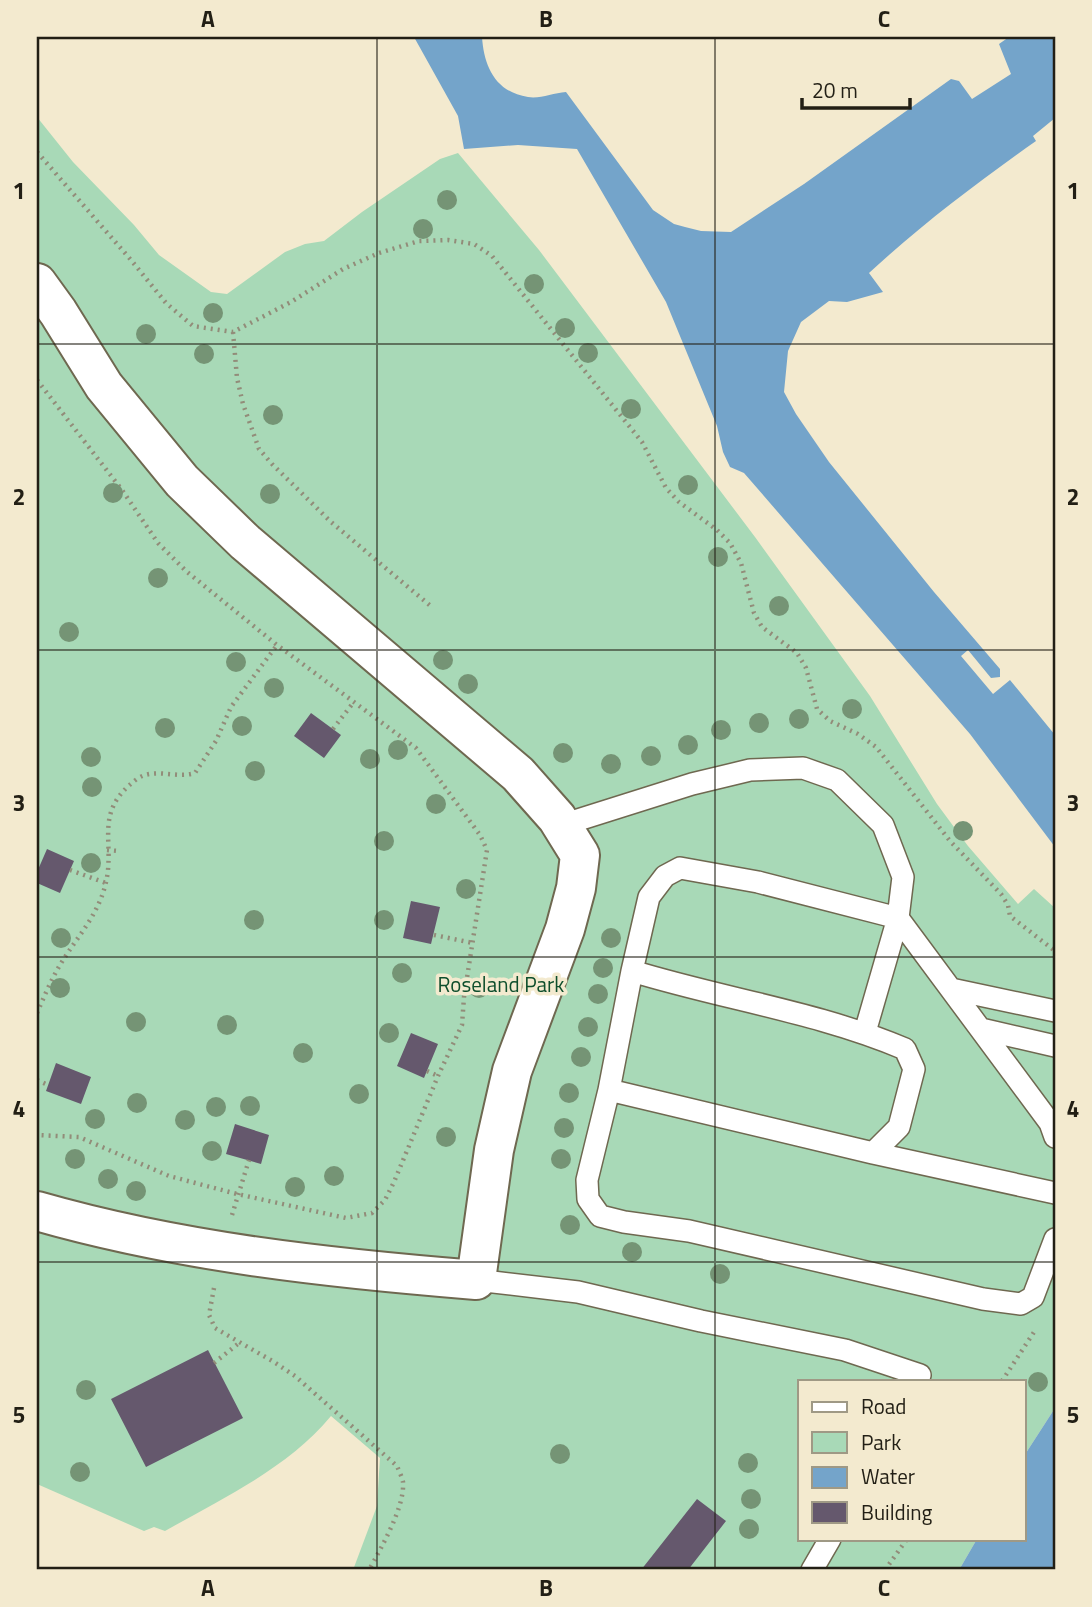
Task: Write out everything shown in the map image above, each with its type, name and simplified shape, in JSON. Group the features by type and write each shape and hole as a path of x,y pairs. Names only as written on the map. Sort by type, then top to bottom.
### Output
{"street":[{"path":"37,284 58,312 104,386 181,481 244,542 519,774 562,825 579,855 576,888 565,929 512,1071 494,1150 476,1280 338,1269 223,1252 161,1242 37,1211"}],"lane":[{"path":"562,825 692,784 750,769 803,768 837,780 883,825 903,877 898,918 865,1032"},
{"path":"1055,1137 1050,1123 898,918 758,882 680,868 665,876 649,897 609,1090 587,1180 588,1199 600,1216 689,1231 983,1299 1021,1304 1033,1297 1055,1239"},
{"path":"632,971 865,1032 905,1049 914,1069 899,1128 873,1153"},
{"path":"951,989 1055,1011"},
{"path":"981,1029 1055,1046"},
{"path":"609,1090 1055,1193"},
{"path":"476,1280 578,1292 701,1321 845,1350 920,1375 918,1380"},
{"path":"812,1570 829,1540"}],"path":[{"path":"37,152 166,303 193,326 233,332 291,302 343,268 379,253 419,242 449,240 474,244 492,256 642,442 666,488 679,502 730,543 741,563 754,613 762,627 797,653 806,668 817,709 830,720 876,747 950,841 1001,894 1008,905 1010,916 1055,951"},
{"path":"233,332 237,379 243,404 260,449 331,522 433,608"},
{"path":"37,380 122,490 158,543 186,571 277,645 415,748 480,835 487,850 462,1025 394,1182 385,1200 372,1213 345,1218 237,1194 169,1176 79,1137 37,1135"},
{"path":"37,1013 61,964 91,921 106,883 111,808 122,792 140,776 157,773 185,776 195,774 216,741 231,707 277,645"},
{"path":"333,729 353,703"},
{"path":"107,850 118,851"},
{"path":"70,870 106,883"},
{"path":"434,935 473,943"},
{"path":"427,1071 438,1076"},
{"path":"37,1080 48,1086"},
{"path":"249,1160 237,1194 209,1315 215,1328 274,1362 381,1449 397,1466 403,1482 398,1505 383,1544 369,1570"},
{"path":"1003,1380 1043,1320"},
{"path":"215,1363 239,1343"},
{"path":"886,1570 906,1540"}],"green space":[{"name":"Roseland Park","path":"37,117 73,162 159,255 211,292 227,294 285,252 305,244 324,241 440,159 458,153 539,250 755,537 870,696 937,804 968,846 1018,904 1034,889 1055,908 1055,1408 1026,1453 1026,1380 798,1380 798,1540 976,1540 959,1570 353,1570 377,1506 380,1458 331,1416 314,1435 275,1467 165,1531 154,1527 144,1531 37,1484"}],"water":[{"path":"414,37 482,37 485,58 493,76 507,90 533,97 566,92 653,210 674,224 701,231 731,232 804,184 951,79 959,81 972,99 1011,74 999,44 1009,37 1055,37 1055,118 1033,136 1036,141 950,204 869,273 883,292 847,302 829,301 801,322 788,351 784,392 829,462 1000,669 1000,677 991,678 968,650 961,656 993,694 1010,680 1055,735 1055,847 970,734 744,473 730,467 723,452 717,426 666,302 577,149 518,145 464,149 458,116"},
{"path":"1055,1408 1055,1570 959,1570 976,1540 1026,1540 1026,1453"}],"building":[{"path":"311,713 341,735 324,758 294,736"},
{"path":"47,849 74,861 60,893 37,883 37,872"},
{"path":"411,901 440,907 431,944 403,938"},
{"path":"411,1033 438,1044 424,1078 397,1066"},
{"path":"56,1063 91,1077 81,1104 46,1091"},
{"path":"235,1124 269,1135 261,1164 226,1154"},
{"path":"208,1350 243,1418 146,1467 111,1399"},
{"path":"697,1499 726,1521 688,1570 641,1570"}]}
